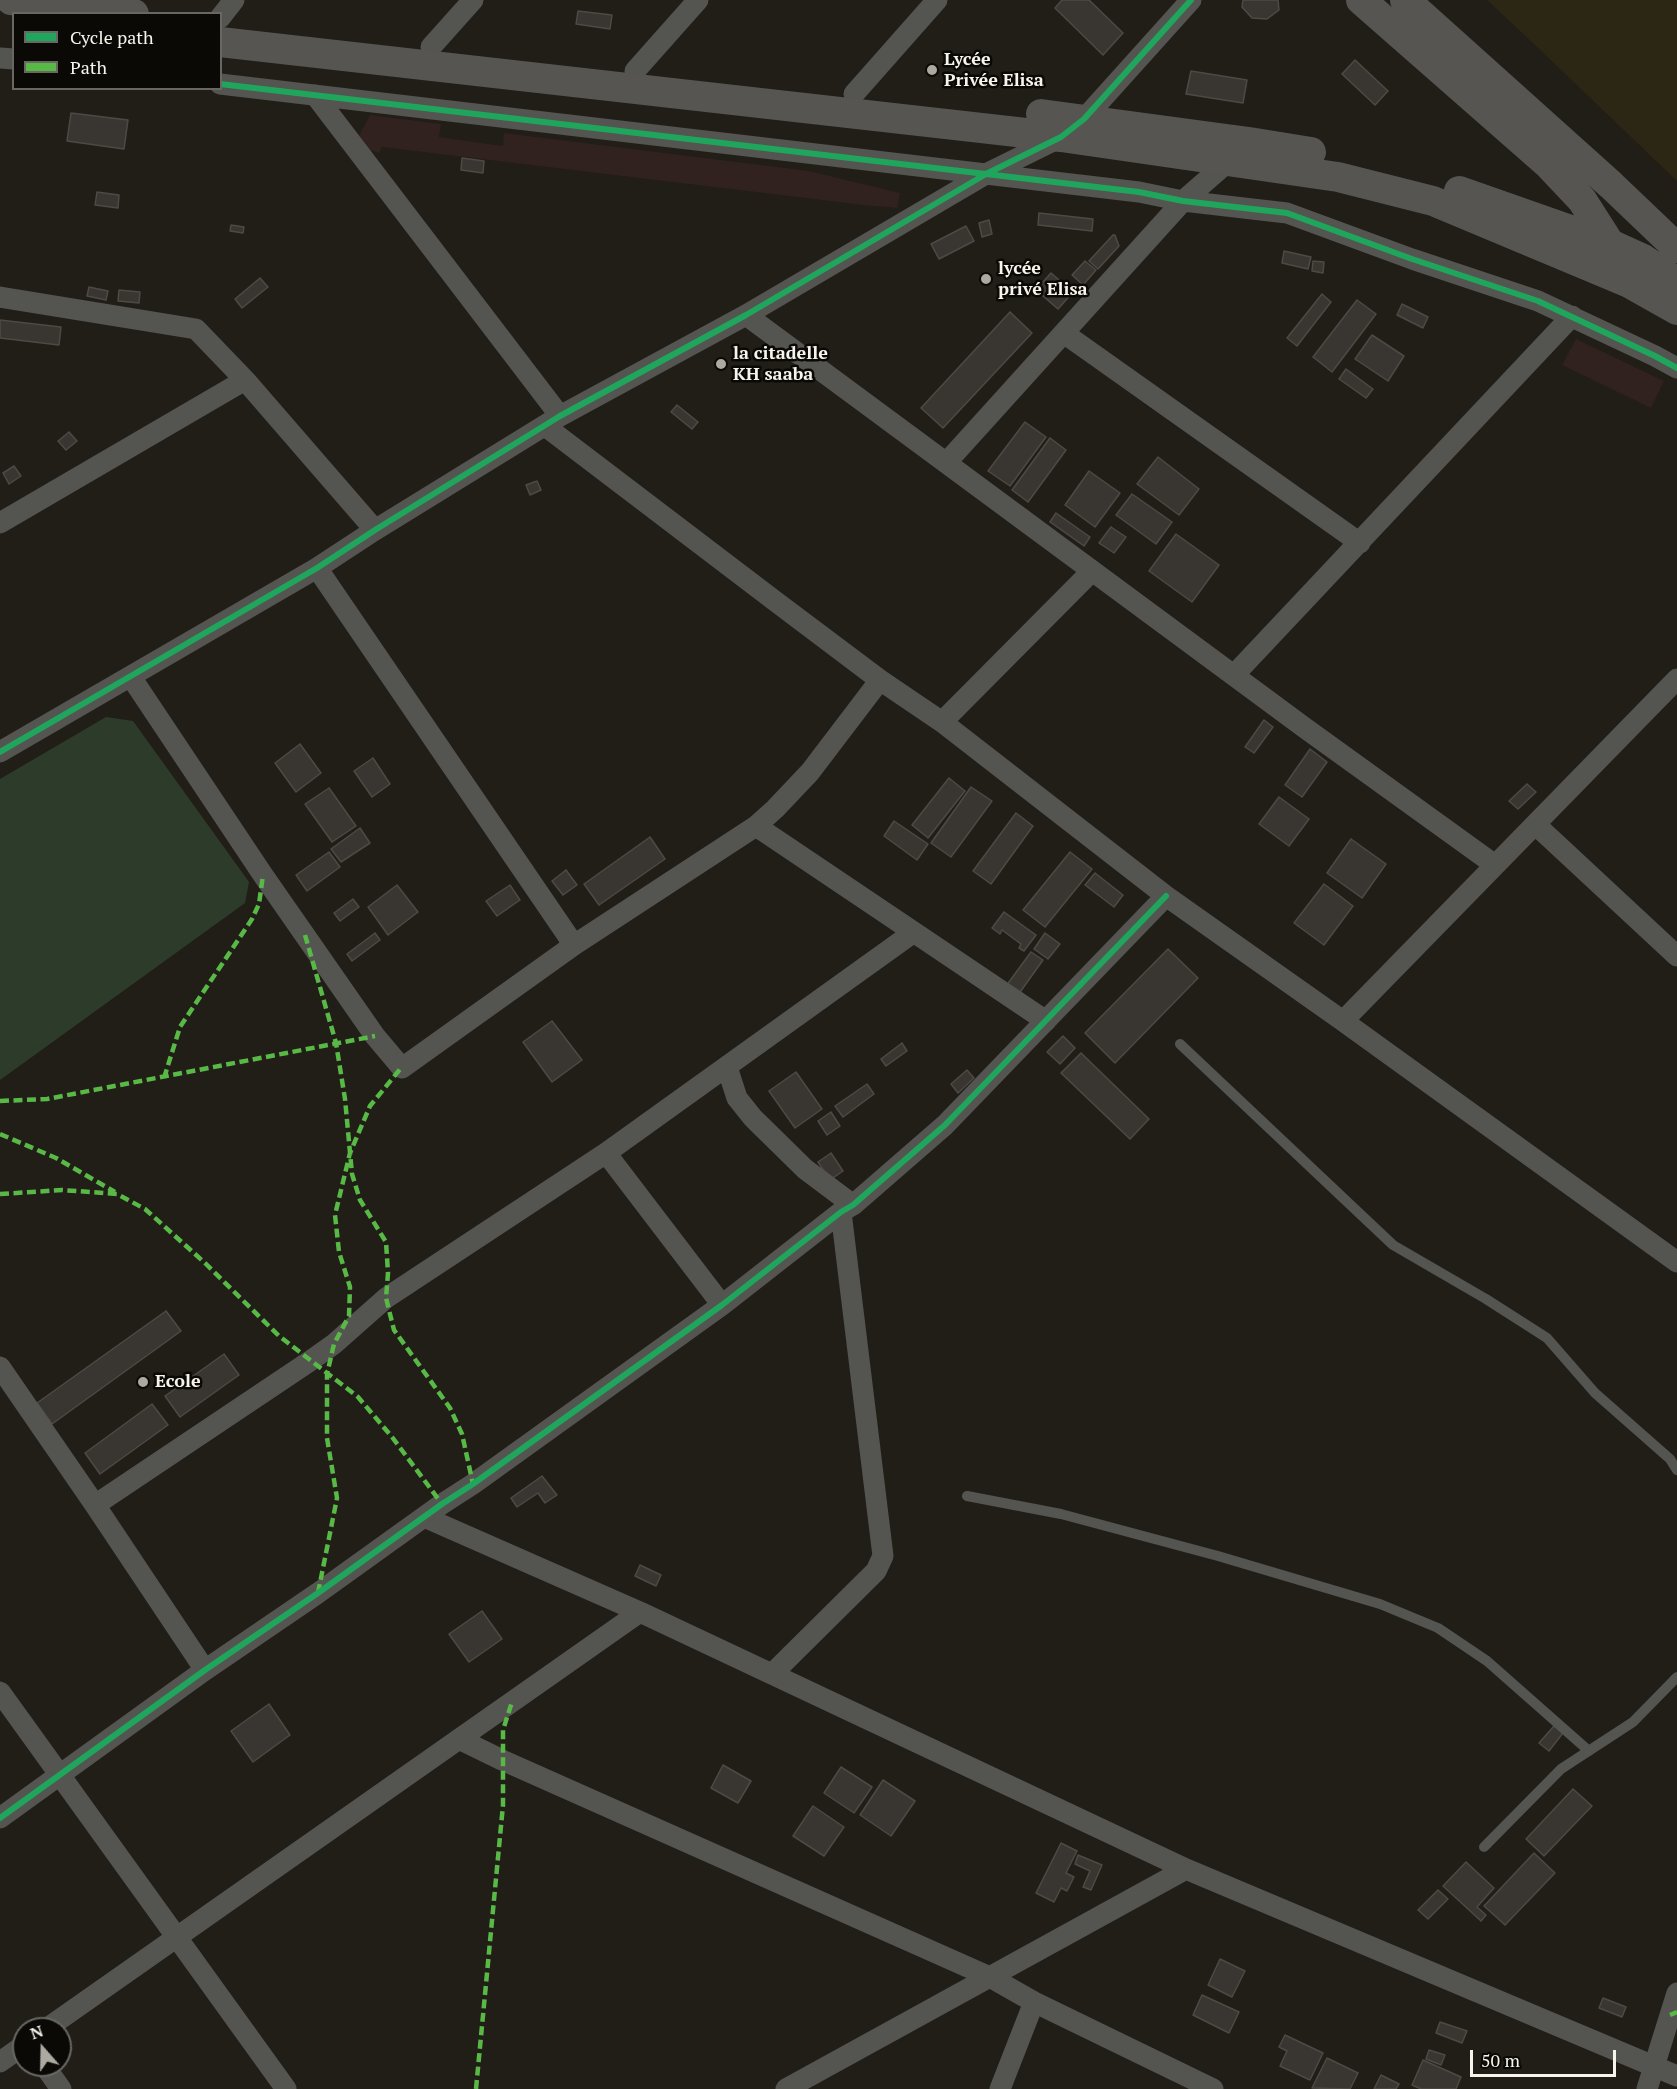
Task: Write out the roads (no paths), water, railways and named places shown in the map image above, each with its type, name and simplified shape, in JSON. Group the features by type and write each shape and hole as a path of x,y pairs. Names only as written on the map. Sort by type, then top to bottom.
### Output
{"street":[{"path":"11,0 116,12"},
{"path":"222,15 234,0"},
{"path":"431,47 472,0"},
{"path":"635,71 698,0"},
{"path":"855,94 937,0"},
{"path":"0,752 317,568 553,421 746,315 986,174 1073,128 1191,0"},
{"path":"1361,0 1548,164 1582,200 1677,282"},
{"path":"1405,0 1611,185 1644,255 1677,310"},
{"path":"222,23 855,94 1073,128 1230,160 1338,177 1644,255"},
{"path":"222,42 1073,128 1250,142 1337,157 1430,181 1644,255"},
{"path":"222,84 1139,192 1183,201 1287,213 1412,259 1539,301 1677,368"},
{"path":"315,95 553,421 597,467 880,680 942,722 1166,896 1677,1262"},
{"path":"946,463 1183,201 1230,160"},
{"path":"0,297 194,327 245,380 375,530"},
{"path":"746,315 1495,865"},
{"path":"1234,675 1572,316"},
{"path":"1065,334 1360,543"},
{"path":"0,523 245,380"},
{"path":"317,568 574,945"},
{"path":"942,722 1092,571"},
{"path":"131,677 262,875 375,1036 401,1068 574,945 756,826 775,810 810,772 880,680"},
{"path":"1343,1021 1495,865 1673,690"},
{"path":"1536,825 1677,957"},
{"path":"756,826 1046,1021"},
{"path":"0,1818 205,1670 318,1593 722,1305 847,1208 945,1125 1166,896"},
{"path":"95,1505 334,1344 386,1298 606,1153 728,1068 914,932"},
{"path":"728,1068 737,1098 753,1118 847,1208 884,1556 876,1571 772,1674"},
{"path":"606,1153 722,1305"},
{"path":"0,1367 205,1670"},
{"path":"424,1518 640,1612 1186,1869 1677,2076"},
{"path":"63,2017 640,1612"},
{"path":"0,1692 286,2089"},
{"path":"459,1739 990,1977 1034,2002 1213,2089"},
{"path":"786,2089 1186,1869"},
{"path":"1647,2089 1677,1993"},
{"path":"999,2089 1034,2002"}],"lane":[{"path":"1180,1044 1393,1245 1486,1299 1547,1338 1595,1393 1670,1459 1677,1470"},
{"path":"967,1496 1061,1514 1218,1556 1380,1604 1438,1628 1487,1661 1588,1751"},
{"path":"1484,1847 1561,1769 1633,1722 1677,1677"}],"place":[{"name":"Lycée Privée Elisa","path":"932,70"},
{"name":"lycée privé Elisa","path":"986,279"},
{"name":"la citadelle KH saaba","path":"721,364"},
{"name":"Ecole","path":"143,1382"}]}
